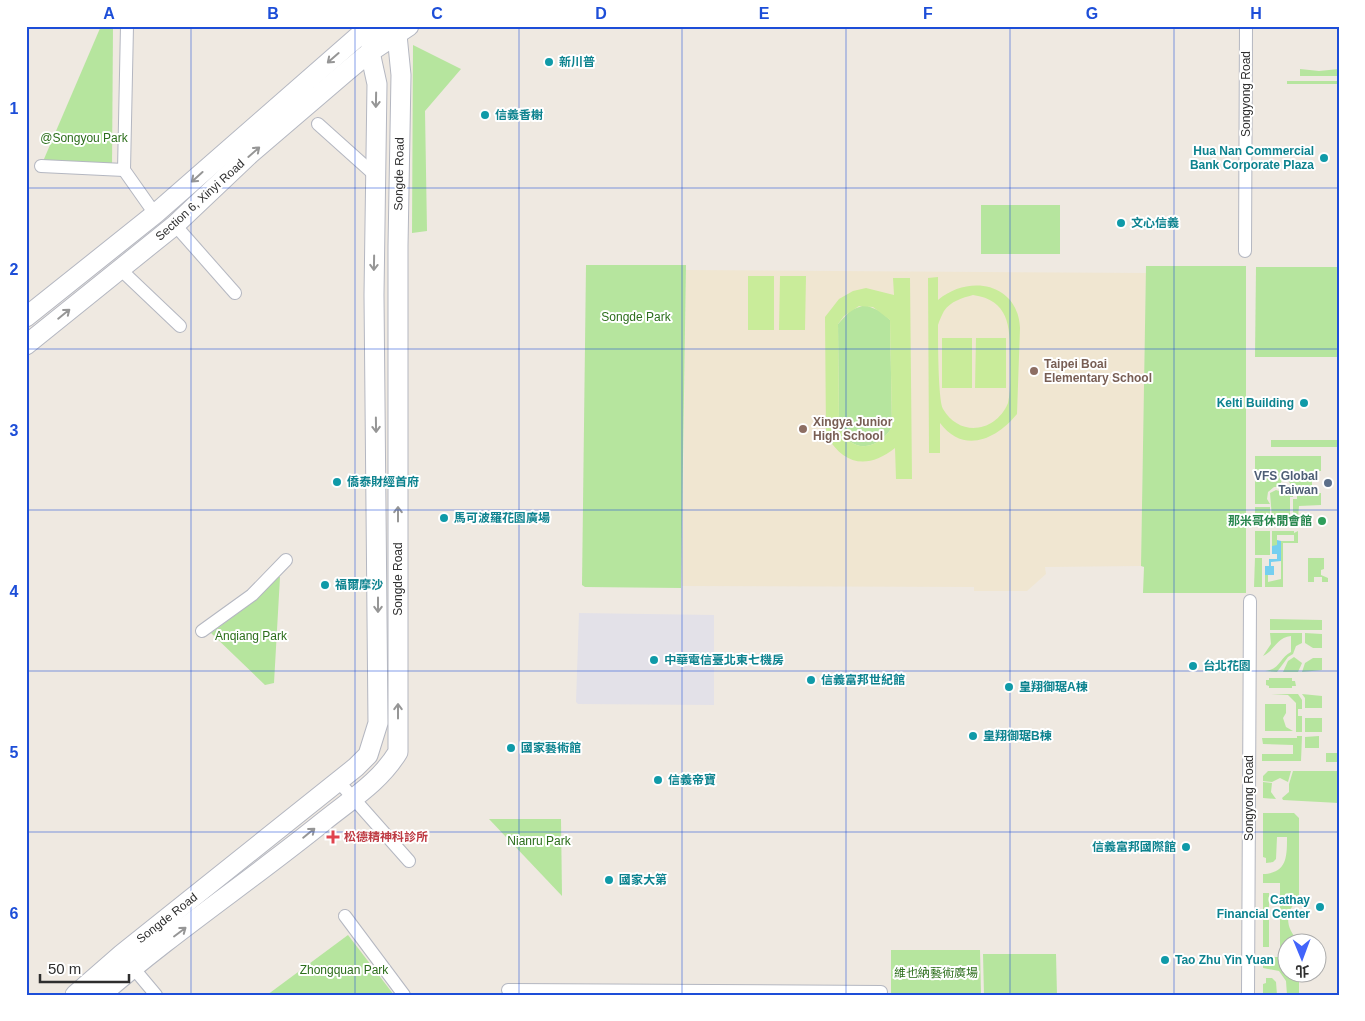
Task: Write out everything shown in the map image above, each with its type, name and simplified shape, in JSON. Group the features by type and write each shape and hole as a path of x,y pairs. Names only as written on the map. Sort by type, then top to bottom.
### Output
{"main road":[{"name":"Section 6, Xinyi Road","path":"26,317 156,214 370,26"},
{"name":"Songde Road","path":"101,995 127,960 339,782 368,755 378,723 374,295 377,84 370,52 376,26"},
{"name":"Section 6, Xinyi Road","path":"26,345 174,226 250,154 398,29"},
{"name":"Songde Road","path":"75,995 288,850 388,768 398,752 398,246 402,75 398,29"}],"street":[{"path":"126,26 124,170 156,214"},
{"name":"Songyong Road","path":"1245,251 1246,26"},
{"path":"318,124 376,176"},
{"path":"41,166 124,170"},
{"path":"174,226 234,293"},
{"path":"120,269 180,326"},
{"path":"202,631 252,594 286,560"},
{"name":"Songyong Road","path":"1248,995 1250,601"},
{"path":"339,782 409,861"},
{"path":"345,916 404,995"},
{"path":"127,960 156,995"},
{"path":"508,990 881,992"}],"shaded area":[{"path":"686,270 1146,273 1141,566 1045,567 1046,574 1027,591 974,591 974,587 682,586"},
{"name":"中華電信臺北東七機房","path":"579,613 714,615 714,705 578,704 576,702"}],"green space":[{"name":"@Songyou Park","path":"101,26 113,26 112,167 41,166"},
{"path":"1271,26 1339,26 1339,29 1271,29"},
{"path":"413,45 461,69 425,111 427,231 412,233"},
{"path":"1300,69 1319,71 1339,69 1339,76 1300,76"},
{"path":"1287,81 1339,81 1339,84 1287,84"},
{"path":"981,205 1060,205 1060,254 981,254"},
{"name":"Songde Park","path":"586,265 686,265 681,588 585,587 582,585"},
{"path":"1146,266 1246,266 1246,593 1143,593 1144,567 1141,566"},
{"path":"1256,267 1339,267 1339,357 1255,357"},
{"path":"748,276 774,276 774,330 748,330"},
{"path":"780,276 806,276 805,330 779,330"},
{"path":"938,277 938,300 950,292 964,287 990,287 1011,301 1017,313 1020,328 1017,414 999,431 979,440 969,441 959,438 949,433 940,423 940,453 929,453 928,278","holes":["973,295 986,298 995,303 1006,318 1010,338 1009,398 1002,413 995,420 977,428 959,424 950,418 943,409 940,394 938,325 944,311 953,302"]},
{"path":"893,278 910,278 912,479 896,479 895,448 875,459 857,461 840,453 826,435 825,317 839,299 853,291 866,288 894,295","holes":["859,306 873,307 890,320 892,427 880,441 865,446 851,442 844,436 839,427 838,324 844,316"]},
{"path":"865,305 880,311 890,320 892,427 880,441 865,446 851,442 844,436 839,427 838,324 851,310"},
{"path":"942,338 972,338 972,388 942,388"},
{"path":"976,338 1006,338 1006,388 975,388"},
{"path":"1271,440 1339,440 1339,447 1271,447"},
{"path":"1255,456 1321,456 1321,471 1312,471 1312,487 1292,487 1288,480 1282,480 1279,487 1274,487 1268,492 1267,499 1270,504 1255,504"},
{"path":"1276,490 1289,494 1289,490 1293,490 1293,497 1290,497 1290,518 1272,518 1270,493"},
{"path":"1297,493 1321,493 1321,505 1299,506 1298,518 1294,516 1293,518 1293,499 1297,499"},
{"path":"1255,507 1270,507 1270,518 1255,518"},
{"path":"1255,531 1270,531 1270,555 1255,555"},
{"path":"1272,531 1294,531 1294,533 1298,531 1298,543 1283,543 1283,587 1265,587 1265,575 1268,575 1268,582 1281,579 1281,541 1294,541 1294,535 1277,535 1277,546 1272,546"},
{"path":"1255,558 1262,558 1262,587 1254,587"},
{"path":"1308,558 1324,558 1324,569 1321,570 1321,575 1328,578 1328,582 1322,582 1322,577 1314,577 1314,582 1308,582"},
{"name":"Anqiang Park","path":"275,577 280,577 274,683 265,685 211,633 245,608"},
{"path":"1270,619 1322,620 1322,630 1270,630"},
{"path":"1270,633 1302,633 1302,643 1296,646 1293,654 1288,657 1277,672 1265,671 1277,666 1291,652 1291,636 1282,639 1263,656 1271,644"},
{"path":"1305,633 1322,634 1322,648 1313,648 1305,643"},
{"path":"1294,657 1302,663 1298,672 1283,672 1288,661"},
{"path":"1313,658 1322,658 1322,670 1302,672 1305,663"},
{"path":"1269,678 1292,678 1296,686 1292,686 1292,688 1269,688 1266,685 1266,680 1269,680"},
{"path":"1271,694 1298,694 1302,700 1302,709 1298,709 1298,716 1302,716 1302,732 1296,732 1296,703 1288,695"},
{"path":"1302,694 1322,696 1322,708 1305,708 1305,698"},
{"path":"1265,704 1286,704 1286,713 1283,718 1286,727 1293,731 1265,731"},
{"path":"1305,718 1322,718 1322,732 1305,732"},
{"path":"1297,736 1302,736 1301,761 1262,761 1262,754 1293,754 1293,745 1263,744 1262,738 1297,738"},
{"path":"1319,736 1319,748 1305,748 1305,737"},
{"path":"1326,753 1339,753 1339,762 1326,762"},
{"path":"1268,771 1291,771 1288,782 1280,778 1272,782 1263,781 1263,776"},
{"path":"1293,771 1339,771 1339,803 1283,800 1282,798 1289,792"},
{"path":"1263,782 1272,783 1271,792 1276,799 1263,798"},
{"path":"1263,813 1294,813 1299,818 1299,899 1289,914 1289,926 1293,934 1280,934 1280,883 1263,883 1263,874 1277,871 1284,863 1287,851 1287,837 1277,837 1276,859 1273,862 1266,863 1266,858 1263,857"},
{"name":"Nianru Park","path":"489,819 561,819 562,896"},
{"path":"1263,893 1269,893 1269,947 1263,947"},
{"name":"Zhongquan Park","path":"348,935 394,995 267,995"},
{"name":"維也納藝術廣場","path":"891,950 980,950 981,995 891,995"},
{"path":"983,954 1056,954 1057,995 984,995"},
{"path":"1263,957 1278,957 1278,971 1263,968"},
{"path":"1266,978 1272,978 1276,982 1277,995 1263,995 1263,984 1266,983"},
{"path":"1286,984 1299,984 1299,995 1287,995"}],"water":[{"path":"1277,540 1281,541 1281,561 1271,562 1271,566 1274,566 1274,575 1265,575 1265,566 1269,566 1269,559 1277,559 1277,554 1272,554 1272,546 1277,545"}],"place":[{"name":"新川普","path":"549,62"},
{"name":"信義香榭","path":"485,115"},
{"name":"Hua Nan Commercial Bank Corporate Plaza","path":"1324,158"},
{"name":"文心信義","path":"1121,223"},
{"name":"Taipei Boai Elementary School","path":"1034,371"},
{"name":"Kelti Building","path":"1304,403"},
{"name":"Xingya Junior High School","path":"803,429"},
{"name":"僑泰財經首府","path":"337,482"},
{"name":"VFS Global Taiwan","path":"1328,483"},
{"name":"馬可波羅花園廣場","path":"444,518"},
{"name":"那米哥休閒會館","path":"1322,521"},
{"name":"福爾摩沙","path":"325,585"},
{"name":"中華電信臺北東七機房","path":"654,660"},
{"name":"台北花園","path":"1193,666"},
{"name":"信義富邦世紀館","path":"811,680"},
{"name":"皇翔御琚A棟","path":"1009,687"},
{"name":"皇翔御琚B棟","path":"973,736"},
{"name":"國家藝術館","path":"511,748"},
{"name":"信義帝寶","path":"658,780"},
{"name":"松德精神科診所","path":"333,837"},
{"name":"信義富邦國際館","path":"1186,847"},
{"name":"國家大第","path":"609,880"},
{"name":"Cathay Financial Center","path":"1320,907"},
{"name":"Tao Zhu Yin Yuan","path":"1165,960"}]}
